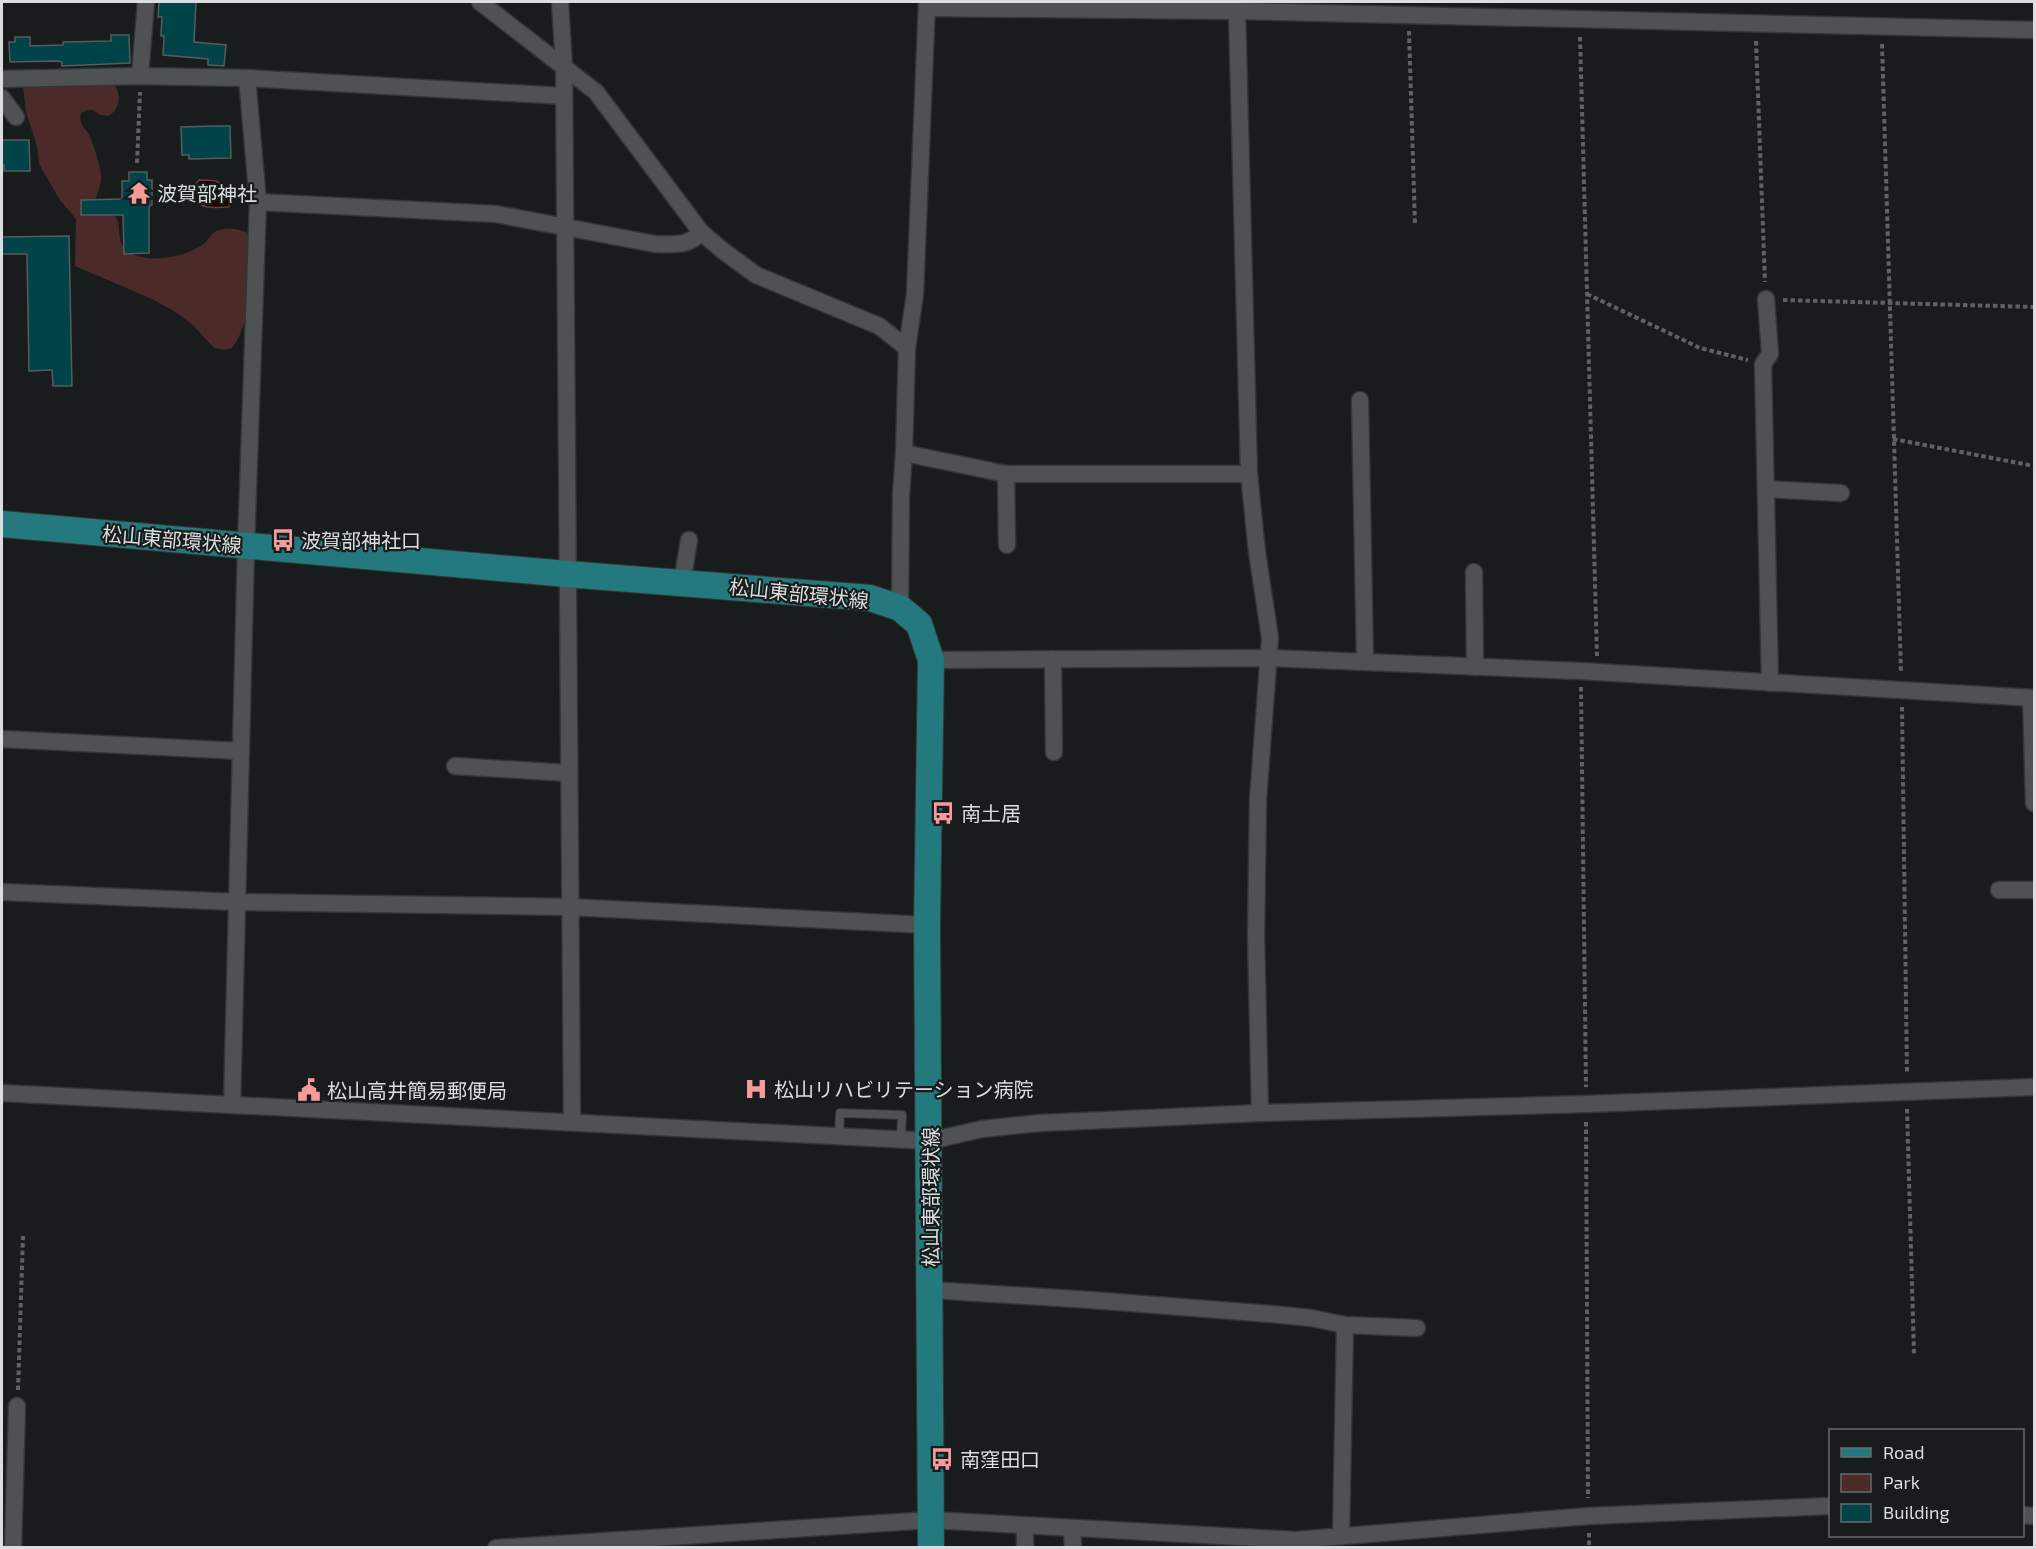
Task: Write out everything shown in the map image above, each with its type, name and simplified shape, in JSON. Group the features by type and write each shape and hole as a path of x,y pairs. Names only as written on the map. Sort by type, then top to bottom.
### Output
{"main road":[{"name":"松山東部環状線","path":"2,524 567,574 870,598 900,608 918,624 931,660 927,925 931,1548"}],"street":[{"path":"140,76 146,2"},
{"path":"480,2 596,92 701,232 722,250 756,275 879,326 907,348"},
{"path":"560,2 564,68 572,1122"},
{"path":"900,608 901,495 907,348 915,294 927,5 2034,30"},
{"path":"1237,11 1249,474 1257,552 1270,638 1258,800 1256,935 1260,1113"},
{"path":"2,79 140,76 247,78 564,96"},
{"path":"232,1105 246,546 258,202 247,78"},
{"path":"2,98 16,117"},
{"path":"258,202 496,214 655,244 680,244 694,240 701,232"},
{"path":"1766,299 1770,354 1763,364 1770,683"},
{"path":"1360,400 1365,662"},
{"path":"904,453 1006,474 1249,474"},
{"path":"1006,474 1006,545"},
{"path":"1766,489 1841,493"},
{"path":"682,583 689,540"},
{"path":"1474,572 1475,667"},
{"path":"931,660 1269,658 1589,671 2033,698 2034,803"},
{"path":"1053,659 1054,752"},
{"path":"2,739 241,751"},
{"path":"455,766 568,773"},
{"path":"1999,890 2034,890"},
{"path":"2,892 237,902 569,908 927,925"},
{"path":"2,1093 930,1141 982,1129 1040,1123 1260,1113 2034,1088"},
{"path":"930,1290 1271,1314 1311,1318 1346,1325 1417,1328"},
{"path":"1346,1325 1346,1540"},
{"path":"13,1548 17,1406"},
{"path":"496,1548 589,1545 931,1521 1072,1529 1115,1539 1346,1540 1588,1516 1829,1506"},
{"path":"1025,1526 1025,1548"},
{"path":"1072,1529 1073,1548"}],"lane":[{"path":"839,1136 840,1113 902,1115 901,1139"}],"path":[{"path":"1409,15 1415,225"},
{"path":"1579,19 1587,294 1589,671 1586,1104 1589,1548"},
{"path":"1755,24 1766,299 2034,307"},
{"path":"1881,27 1902,690 1907,1092 1914,1355"},
{"path":"137,163 140,76"},
{"path":"1587,294 1700,348 1763,364"},
{"path":"1893,440 2034,466"},
{"path":"17,1406 22,1236"}],"green space":[{"path":"23,86 115,86 119,98 117,106 109,116 87,110 81,113 80,117 91,139 100,171 101,181 95,200 116,218 120,240 128,251 144,258 165,258 195,249 219,230 231,229 246,232 250,243 246,319 232,348 225,350 214,348 192,324 174,311 152,299 75,266 76,219 60,200 39,164 37,146 26,112"}],"shaded area":[{"path":"199,180 215,181 222,185 229,195 229,207 210,207 199,203 194,196 194,188"}],"building":[{"path":"159,2 196,2 194,42 226,45 224,66 208,65 208,59 163,55 164,36 161,36 162,17 158,17"},
{"path":"111,35 129,35 130,63 62,66 62,62 58,61 10,62 9,42 15,42 15,37 30,37 30,46 63,45 63,42 111,41"},
{"path":"230,126 231,158 189,159 189,155 182,155 181,127"},
{"path":"2,140 29,140 30,171 4,171"},
{"path":"129,172 147,172 147,180 152,180 152,205 149,206 149,253 124,254 123,215 81,215 81,200 122,199 122,181 129,181"},
{"path":"69,236 72,386 53,386 52,370 29,371 27,254 2,254 2,237"}],"place":[{"name":"波賀部神社","path":"139,193"},
{"name":"波賀部神社口","path":"283,540"},
{"name":"南土居","path":"943,813"},
{"name":"松山リハビリテーション病院","path":"756,1089"},
{"name":"松山高井簡易郵便局","path":"309,1090"},
{"name":"南窪田口","path":"942,1459"}]}
